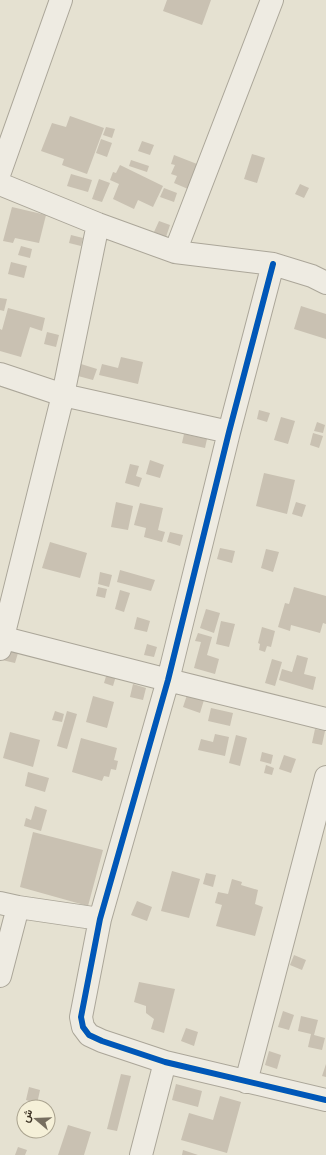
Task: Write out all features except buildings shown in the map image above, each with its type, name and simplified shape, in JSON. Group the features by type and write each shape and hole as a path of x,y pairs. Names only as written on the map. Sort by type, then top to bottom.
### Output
{"street":[{"path":"0,172 61,0"},
{"path":"175,252 272,0"},
{"path":"0,184 98,224 175,252 273,264 321,274"},
{"path":"98,224 63,395 1,641 326,719"},
{"path":"273,264 229,432 168,680 100,919 81,1017 83,1027 89,1035 102,1041 165,1062 326,1100"},
{"path":"0,374 63,395 229,432"},
{"path":"246,1082 326,777"},
{"path":"0,976 9,905 100,919"},
{"path":"141,1155 165,1062"}],"cycle path":[{"path":"273,264 229,432 168,680 100,919 81,1017 83,1027 89,1035 102,1041 165,1062 326,1100"}]}
